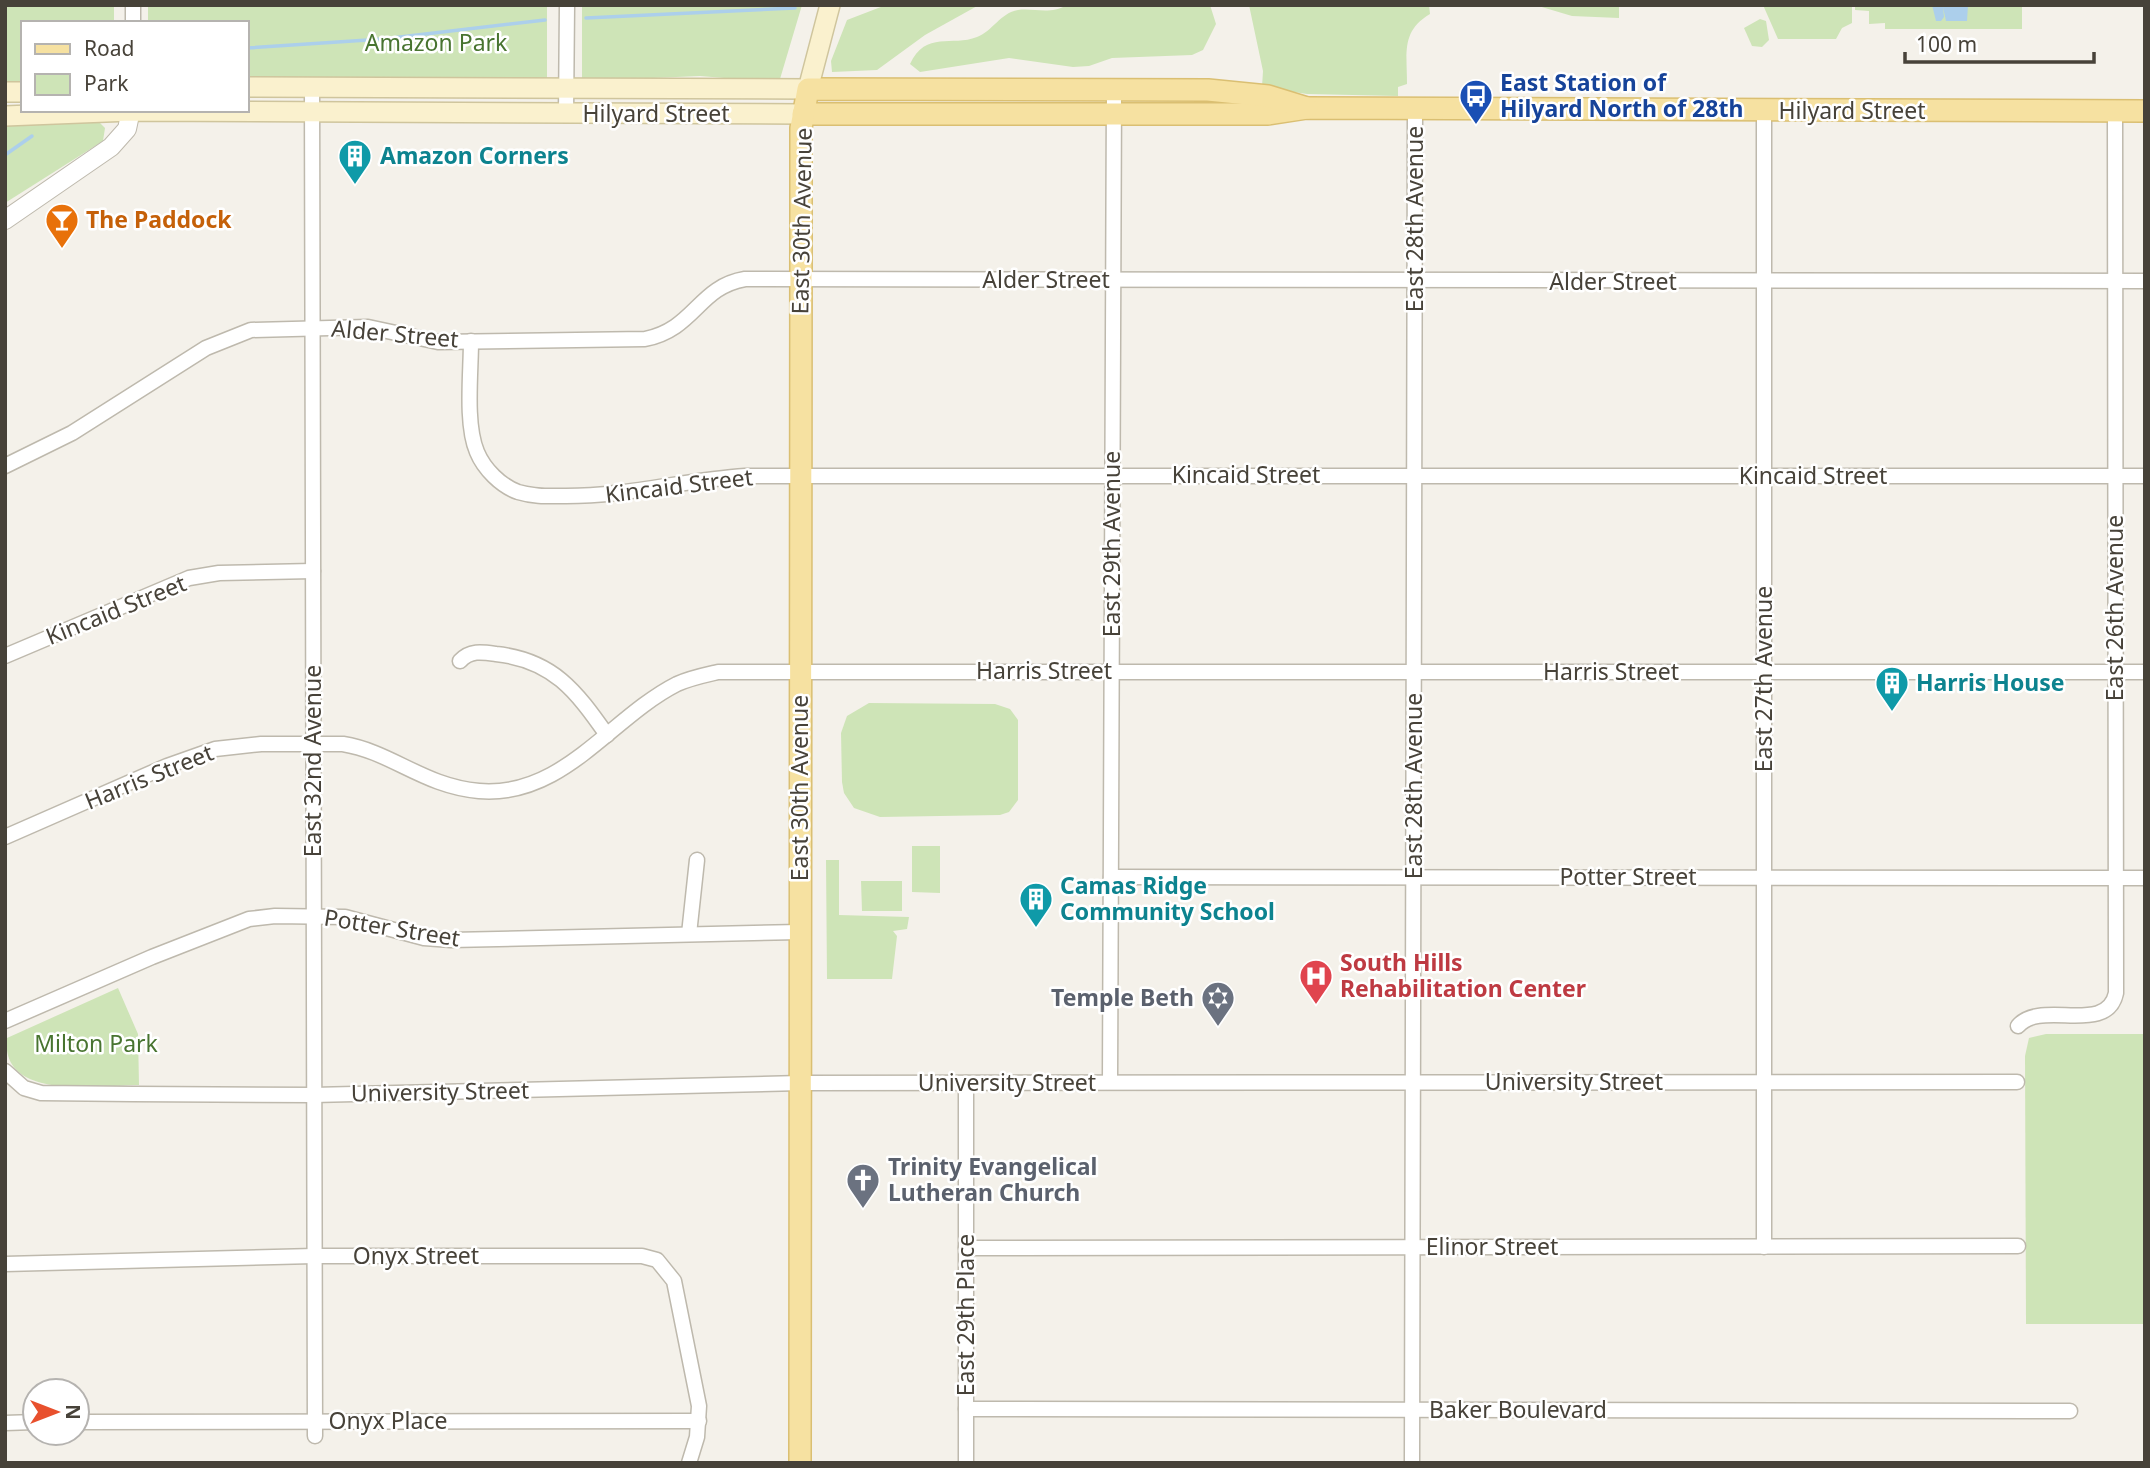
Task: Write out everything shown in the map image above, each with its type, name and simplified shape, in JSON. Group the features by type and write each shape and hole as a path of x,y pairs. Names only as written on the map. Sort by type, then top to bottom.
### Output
{"main road":[{"path":"808,89 830,5"},
{"name":"Hilyard Street","path":"248,87 1114,89 1238,92 1268,96 1307,108"},
{"name":"East 30th Avenue","path":"800,1463 800,279 803,114 808,89"},
{"name":"Hilyard Street","path":"248,111 566,114 1268,114 1307,108 2145,111"},
{"name":"Hilyard Street","path":"5,116 106,112"}],"street":[{"path":"566,5 566,114"},
{"name":"East 32nd Avenue","path":"312,87 315,1428"},
{"name":"East 29th Avenue","path":"1110,1082 1114,89"},
{"name":"East 28th Avenue","path":"1412,1463 1415,110"},
{"name":"East 27th Avenue","path":"1764,111 1764,1247"},
{"name":"East 26th Avenue","path":"2018,1026 2035,1016 2095,1014 2111,1006 2116,985 2115,111"},
{"path":"5,220 111,147 127,129 131,112"},
{"name":"Alder Street","path":"5,466 72,433 227,337 251,330 368,327 387,329 414,338 471,341 645,339 664,335 680,326 704,300 729,282 800,279 2145,281"},
{"name":"Kincaid Street","path":"471,341 472,434 478,453 501,482 517,492 535,495 620,494 710,478 801,476 2145,476"},
{"name":"Kincaid Street","path":"5,656 189,578 219,573 313,571"},
{"path":"460,661 476,652 510,655 538,663 562,679 607,735"},
{"name":"Harris Street","path":"5,837 167,766 215,749 237,745 313,744 358,747 422,778 452,788 482,791 541,780 567,767 659,696 699,676 743,671 2145,672"},
{"path":"690,934 697,860"},
{"name":"Potter Street","path":"1111,877 2145,878"},
{"name":"Potter Street","path":"5,1021 222,928 275,916 345,917 424,937 451,940 800,932"},
{"name":"University Street","path":"5,1071 16,1083 41,1093 313,1095 801,1083 2017,1082"},
{"name":"East 29th Place","path":"966,1083 966,1463"},
{"name":"Elinor Street","path":"966,1248 2018,1246"},
{"name":"Onyx Street","path":"5,1264 314,1256 642,1256 657,1260 674,1281 697,1389 699,1421"},
{"name":"Baker Boulevard","path":"966,1409 2070,1411"},
{"path":"689,1463 699,1421"},
{"name":"Onyx Place","path":"91,1422 315,1428 699,1421"}],"green space":[{"path":"5,5 114,5 114,21 21,21 21,84 5,85"},
{"name":"Amazon Park","path":"148,5 547,5 547,80 248,81 248,21 148,21"},
{"path":"582,5 802,5 780,79 774,82 700,76 582,81"},
{"path":"886,5 979,5 925,35 877,70 832,72 831,61 847,20"},
{"path":"1067,5 1210,5 1216,24 1203,50 1192,55 1112,58 1089,66 1073,67 1009,58 920,72 910,64 916,53 924,47 940,41 977,37 1012,12 1055,10"},
{"path":"1249,5 1429,5 1430,14 1410,35 1407,84 1398,87 1398,96 1307,94 1262,87 1263,71"},
{"path":"1535,5 1619,5 1619,18 1572,16"},
{"path":"1763,5 1852,5 1852,23 1842,28 1836,39 1778,39"},
{"path":"1855,5 2022,5 2022,29 1885,29 1885,23 1869,24 1869,11 1855,10"},
{"path":"1760,19 1766,21 1769,40 1762,47 1752,46 1744,28"},
{"path":"97,120 105,128 103,141 5,203 5,125"},
{"path":"869,703 995,704 1010,709 1018,720 1018,800 1009,812 1000,815 880,817 854,808 844,793 842,782 841,733 847,716"},
{"path":"912,846 940,846 940,893 912,892"},
{"path":"826,860 839,860 839,915 909,917 907,929 893,931 897,936 892,979 827,979"},
{"path":"861,881 902,881 902,911 862,911"},
{"name":"Milton Park","path":"118,988 138,1034 139,1085 55,1086 35,1081 19,1072 9,1058 7,1038"},
{"path":"2046,1034 2145,1034 2145,1324 2026,1324 2025,1056 2029,1038"}],"water":[{"path":"1932,5 1968,5 1967,21 1946,21 1943,7 1944,17 1941,21 1936,21"}],"waterway":[{"path":"586,18 795,8"},
{"path":"248,48 383,39 545,20"},
{"path":"5,155 32,136"}],"place":[{"name":"East Station of Hilyard North of 28th","path":"1476,126"},
{"name":"Amazon Corners","path":"355,186"},
{"name":"The Paddock","path":"62,250"},
{"name":"Harris House","path":"1892,713"},
{"name":"Camas Ridge Community School","path":"1036,929"},
{"name":"South Hills Rehabilitation Center","path":"1316,1006"},
{"name":"Temple Beth","path":"1218,1028"},
{"name":"Trinity Evangelical Lutheran Church","path":"863,1210"}]}
